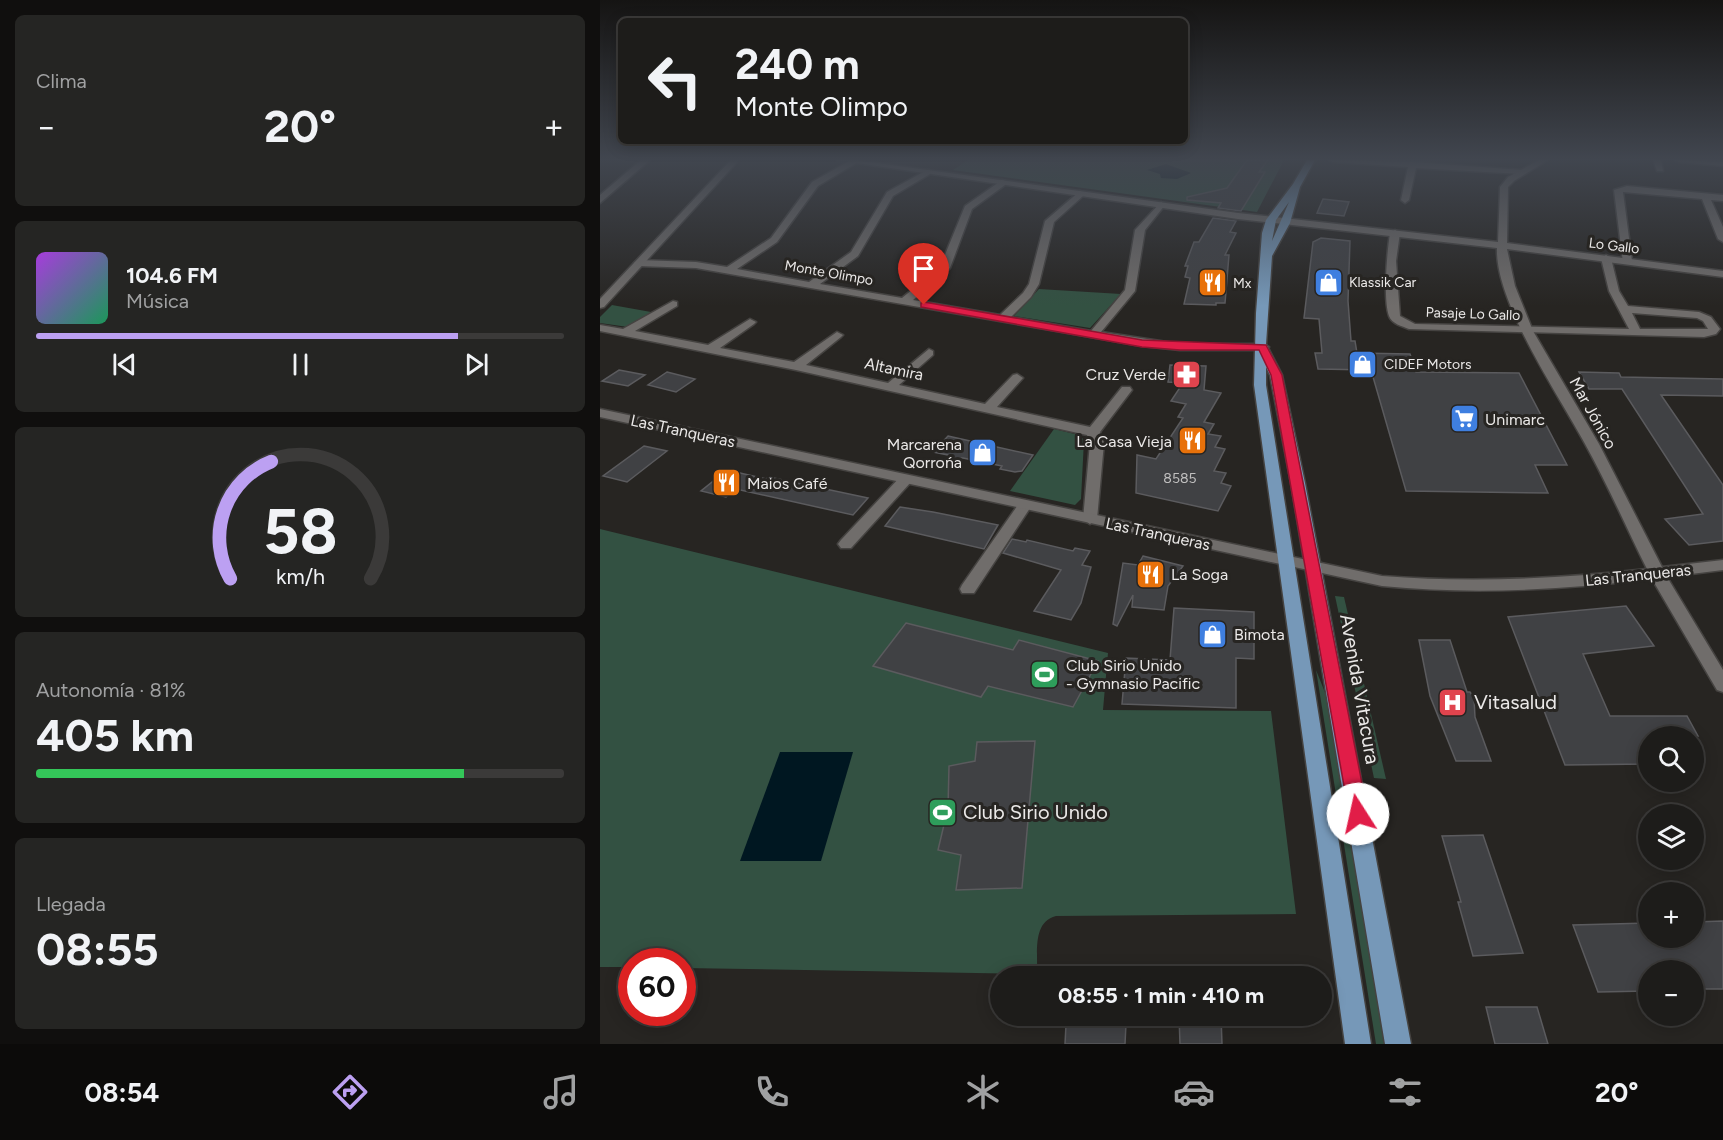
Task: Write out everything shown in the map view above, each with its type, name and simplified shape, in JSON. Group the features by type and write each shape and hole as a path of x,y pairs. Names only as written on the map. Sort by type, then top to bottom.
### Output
{"main road":[{"name":"Avenida Vitacura","path":"1279,209 1271,219 1267,233 1261,313 1263,347 1260,385 1359,1044"},
{"name":"Avenida Vitacura","path":"1267,256 1292,209"},
{"name":"Avenida Vitacura","path":"1263,347 1276,375 1314,568 1398,1044"}],"street":[{"path":"600,305 690,209"},
{"path":"728,271 774,240 797,209"},
{"path":"812,285 855,254 881,209"},
{"path":"904,302 939,275 949,263 968,209"},
{"path":"1002,319 1027,296 1034,285 1050,221 1064,209"},
{"path":"1093,335 1130,291 1140,230 1159,209"},
{"name":"Lo Gallo","path":"1184,209 1606,258 1723,274"},
{"name":"Mar Jónico","path":"1503,209 1502,246 1506,275 1527,331 1592,444 1657,573 1723,685"},
{"path":"1620,209 1627,261"},
{"path":"1711,209 1723,239"},
{"name":"Pasaje Lo Gallo","path":"1395,233 1391,261 1395,316 1399,321 1422,328 1704,334 1714,329 1707,319 1699,315 1622,309"},
{"path":"1606,258 1614,291 1637,333"},
{"name":"Monte Olimpo","path":"639,263 689,264 1093,335 1172,346 1263,347"},
{"path":"626,332 673,304"},
{"path":"710,349 750,322"},
{"name":"Altamira","path":"600,328 796,366 1094,432"},
{"path":"796,366 837,335"},
{"path":"890,387 929,353"},
{"path":"989,408 1017,378"},
{"path":"1090,519 1097,443 1094,432 1126,390"},
{"name":"Las Tranqueras","path":"600,412 1382,581 1472,588 1536,586 1723,565"},
{"path":"846,544 906,479"},
{"path":"968,589 1025,505"}],"green space":[{"path":"1233,209 1259,209 1257,212"},
{"path":"1039,289 1121,294 1090,328 1014,316"},
{"path":"612,305 651,312 628,327 600,323 600,317"},
{"path":"1054,429 1079,435 1084,440 1081,499 1075,505 1010,491"},
{"name":"Club Sirio Unido","path":"600,529 1108,653 1103,710 1271,711 1296,914 1056,916 1048,919 1040,931 1037,966 990,966 990,973 696,968 696,948 618,948 618,967 600,967"},
{"path":"1335,596 1344,597 1386,779 1374,778"},
{"path":"1316,670 1336,720 1389,1044 1376,1044"}],"water":[{"path":"780,752 853,752 821,861 740,861"}],"building":[{"path":"1319,209 1347,209 1344,216 1317,213"},
{"path":"1213,218 1236,221 1230,232 1236,233 1225,255 1229,255 1225,303 1184,304 1190,278 1185,277 1188,266 1185,266 1194,242 1199,242"},
{"name":"Unimarc","path":"1321,238 1350,241 1348,301 1351,341 1355,341 1357,353 1410,354 1416,372 1519,373 1567,465 1535,465 1548,493 1406,491 1371,370 1318,369 1315,353 1322,353 1319,319 1304,318 1313,242"},
{"path":"1170,365 1206,366 1204,390 1221,393 1204,422 1214,424 1208,434 1221,436 1215,447 1225,449 1214,471 1226,473 1221,483 1231,486 1218,511 1136,493 1137,455 1156,459 1183,418 1178,417 1186,404 1171,401 1183,383 1168,382"},
{"path":"619,370 645,375 628,386 602,381"},
{"path":"667,372 695,379 676,392 648,385"},
{"path":"1579,372 1619,373 1621,377 1723,379 1723,396 1661,395 1723,485 1723,541 1689,545 1665,519 1703,514 1622,389 1589,389"},
{"name":"Marcarena Qorrońa","path":"948,436 1033,455 1022,471 1015,472 1000,469 1002,466 963,458 949,458 948,455 933,452"},
{"path":"644,446 667,451 627,482 603,476"},
{"path":"727,470 868,498 853,515 736,489 726,497 701,491"},
{"path":"900,507 998,525 984,549 885,526"},
{"path":"1012,539 1026,542 1027,540 1073,551 1075,548 1090,551 1082,565 1091,567 1081,603 1071,620 1034,611 1061,570 1003,553"},
{"path":"1143,556 1183,566 1168,586 1164,610 1132,607 1133,595 1117,626 1113,624 1123,563 1138,565"},
{"path":"1626,606 1654,646 1583,654 1610,716 1687,716 1692,726 1638,726 1638,764 1565,765 1508,617"},
{"path":"1174,608 1254,612 1254,659 1236,658 1236,708 1122,704 1126,658 1170,660"},
{"path":"906,623 1013,650 1019,640 1098,661 1073,707 988,686 981,697 873,666"},
{"name":"Vitasalud","path":"1419,640 1450,640 1467,692 1470,692 1474,698 1475,717 1491,761 1456,761 1430,696"},
{"name":"Club Sirio Unido","path":"1035,741 1022,888 956,890 961,855 938,850 948,808 949,766 975,761 977,742"},
{"path":"1483,835 1523,953 1473,956 1458,902 1461,902 1442,836"},
{"path":"1723,921 1723,989 1704,989 1704,960 1638,960 1638,991 1598,992 1573,925 1638,923 1638,948 1704,948 1704,922"},
{"path":"1486,1007 1537,1007 1548,1044 1495,1044"},
{"path":"1066,1026 1126,1026 1125,1044 1065,1044"},
{"path":"1179,1026 1221,1026 1222,1044 1180,1044"}],"place":[{"name":"Klassik Car","path":"1328,282"},
{"name":"Mx","path":"1212,283"},
{"name":"CIDEF Motors","path":"1363,364"},
{"name":"Cruz Verde","path":"1187,374"},
{"name":"Unimarc","path":"1464,419"},
{"name":"La Casa Vieja","path":"1193,441"},
{"name":"Marcarena Qorrońa","path":"983,453"},
{"name":"Maios Café","path":"726,483"},
{"name":"La Soga","path":"1150,574"},
{"name":"Bimota","path":"1213,634"},
{"name":"Club Sirio Unido - Gymnasio Pacific","path":"1045,674"},
{"name":"Vitasalud","path":"1453,702"},
{"name":"Club Sirio Unido","path":"942,812"}],"route":[{"path":"924,305 1142,343 1180,347 1263,347 1276,375 1302,501 1358,814"}]}
